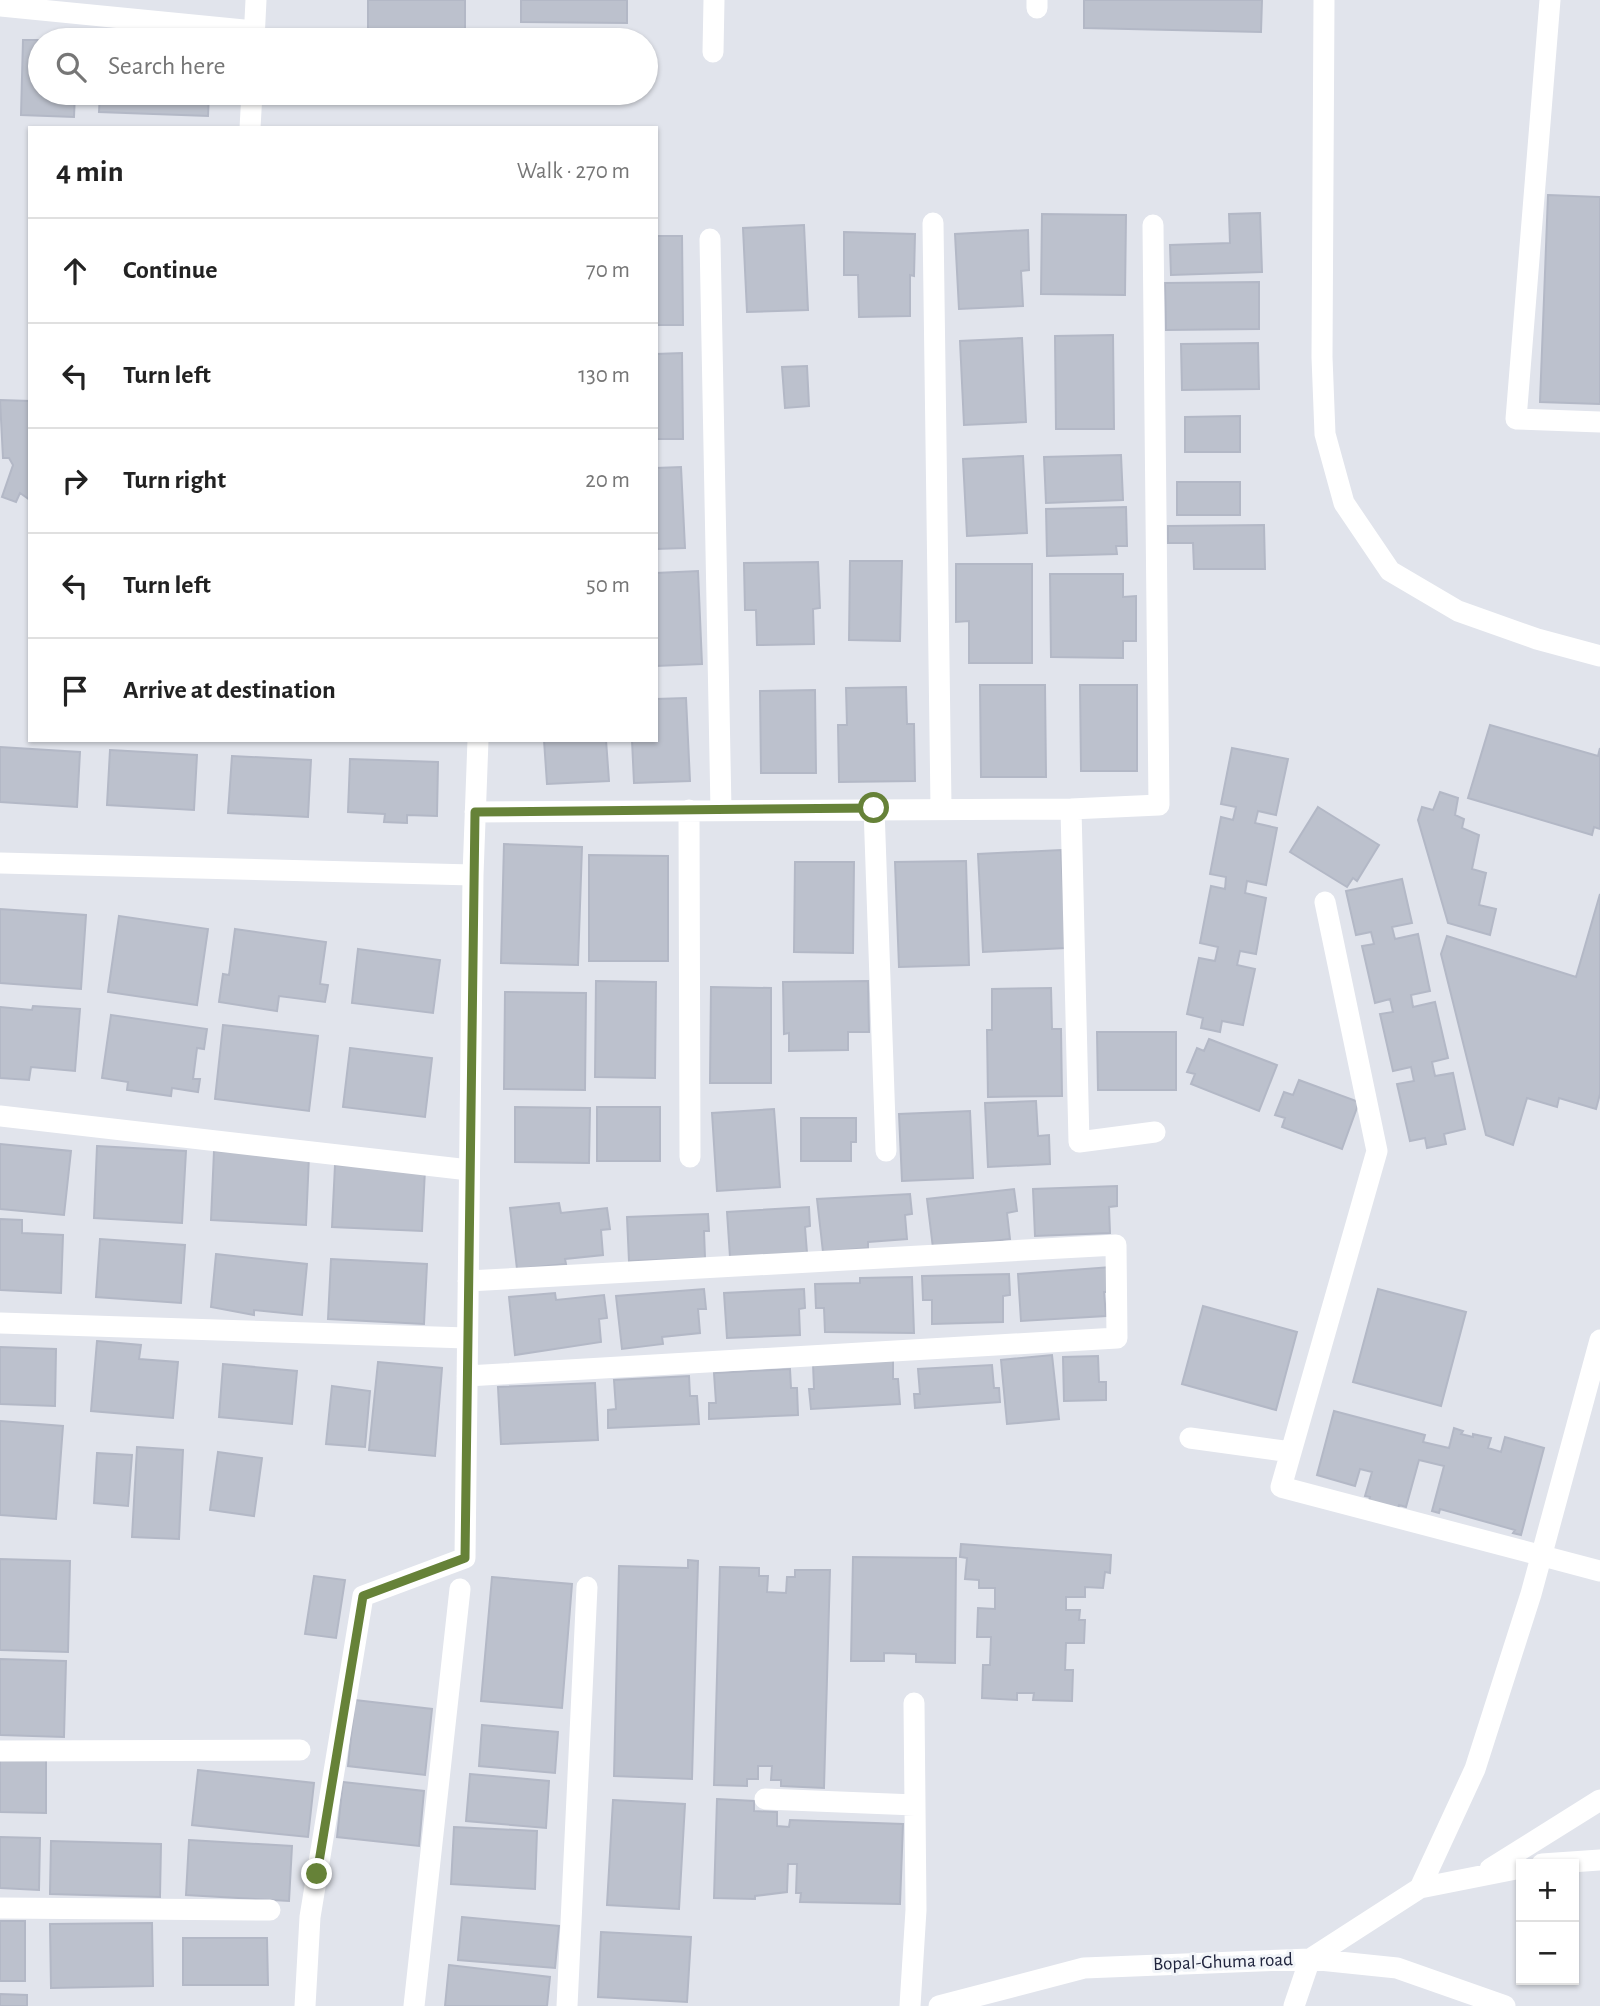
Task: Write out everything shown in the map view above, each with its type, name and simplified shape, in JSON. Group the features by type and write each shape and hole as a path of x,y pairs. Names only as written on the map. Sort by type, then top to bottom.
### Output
{"street":[{"path":"254,28 256,0"},
{"path":"713,52 714,0"},
{"path":"1324,0 1325,435 1344,502 1390,571 1458,611 1537,639 1600,656"},
{"path":"1550,0 1516,419 1600,422"},
{"path":"0,6 186,28"},
{"path":"250,126 251,105"},
{"path":"933,223 941,807"},
{"path":"475,812 941,807 1070,809 1159,805 1153,225"},
{"path":"710,239 721,810"},
{"path":"306,2006 310,1917 363,1596 465,1558 473,875 478,742"},
{"path":"874,808 886,1151"},
{"path":"1070,809 1079,1142 1155,1132"},
{"path":"690,810 690,1157"},
{"path":"0,863 473,875"},
{"path":"1325,902 1377,1151 1281,1487 1600,1571"},
{"path":"0,1116 469,1170"},
{"path":"467,1376 1117,1338 1115,1245 468,1281"},
{"path":"0,1323 467,1338"},
{"path":"1420,1888 1475,1769 1542,1555 1600,1340"},
{"path":"1190,1438 1291,1452"},
{"path":"567,2006 587,1587"},
{"path":"414,2006 460,1589"},
{"path":"909,2006 916,1910 914,1703"},
{"path":"0,1751 300,1750"},
{"path":"765,1799 915,1805"},
{"path":"1480,1875 1600,1800"},
{"path":"1579,1861 1600,1860"},
{"path":"1294,2006 1310,1959 1420,1888 1516,1869"},
{"path":"0,1908 270,1910"},
{"name":"Bopal-Ghuma road","path":"939,2006 1084,1968 1310,1959 1397,1968 1505,2006"}],"building":[{"path":"368,0 465,0 465,28 368,28"},
{"path":"521,0 627,0 627,23 521,22"},
{"path":"1084,0 1262,0 1261,32 1084,28"},
{"path":"23,40 28,40 28,105 74,105 74,117 21,115"},
{"path":"99,105 208,105 208,116 99,112"},
{"path":"1548,195 1600,197 1600,404 1540,402"},
{"path":"1260,213 1262,272 1171,275 1170,245 1230,243 1229,214"},
{"path":"1042,214 1126,215 1125,295 1041,294"},
{"path":"804,225 808,310 747,312 743,228"},
{"path":"1028,230 1029,270 1021,271 1023,306 959,309 955,234"},
{"path":"844,232 915,234 914,276 910,275 910,316 859,317 858,275 844,275"},
{"path":"658,236 682,236 683,325 658,325"},
{"path":"1259,282 1259,329 1166,330 1165,283"},
{"path":"1113,335 1114,429 1056,429 1055,336"},
{"path":"1022,338 1026,422 964,425 960,341"},
{"path":"1258,343 1259,389 1182,390 1181,344"},
{"path":"682,353 683,439 658,439 658,354"},
{"path":"807,366 809,406 785,408 782,367"},
{"path":"0,400 28,401 28,499 20,493 16,502 2,497 13,465 9,458 3,458"},
{"path":"1240,416 1240,452 1185,452 1185,417"},
{"path":"1121,455 1123,500 1046,503 1044,457"},
{"path":"1023,456 1027,533 967,536 963,459"},
{"path":"681,467 685,548 658,549 658,468"},
{"path":"1177,482 1240,482 1240,515 1177,515"},
{"path":"1126,507 1127,546 1116,546 1117,554 1047,556 1046,509"},
{"path":"1264,525 1265,569 1194,569 1193,543 1168,543 1168,526"},
{"path":"850,561 902,561 900,641 849,640"},
{"path":"818,562 820,608 813,609 814,644 757,645 756,610 745,610 744,563"},
{"path":"956,564 1032,564 1032,663 969,663 969,621 956,622"},
{"path":"698,571 702,664 658,666 658,573"},
{"path":"1050,574 1123,574 1123,597 1136,596 1136,641 1123,641 1123,658 1051,657"},
{"path":"980,685 1045,685 1046,777 981,777"},
{"path":"1080,685 1137,685 1137,771 1081,771"},
{"path":"906,687 907,724 914,724 915,781 839,782 838,725 847,725 846,688"},
{"path":"815,690 816,773 761,773 760,691"},
{"path":"686,698 690,781 634,783 632,742 658,742 658,699"},
{"path":"1490,725 1598,756 1600,748 1600,829 1594,827 1592,835 1468,798"},
{"path":"544,742 606,742 609,781 547,784"},
{"path":"0,747 80,752 77,807 0,802"},
{"path":"1232,748 1288,759 1276,815 1258,811 1255,823 1277,828 1266,885 1247,881 1245,893 1266,898 1256,954 1240,951 1237,965 1255,969 1243,1025 1222,1021 1220,1032 1201,1028 1203,1018 1187,1014 1199,958 1215,961 1218,947 1200,943 1211,886 1225,889 1226,877 1210,874 1221,817 1233,820 1236,807 1221,804"},
{"path":"110,750 197,755 194,810 107,805"},
{"path":"232,756 311,760 308,817 228,813"},
{"path":"350,759 438,762 437,816 407,815 407,823 384,822 385,814 348,812"},
{"path":"1440,792 1458,798 1455,815 1464,819 1462,828 1479,835 1472,869 1486,873 1479,905 1496,909 1490,935 1448,923 1418,820 1422,807 1433,810"},
{"path":"1318,807 1379,845 1357,881 1353,878 1347,887 1290,852"},
{"path":"504,844 582,847 578,965 501,963"},
{"path":"1061,850 1066,948 983,952 978,854"},
{"path":"589,855 668,856 668,961 589,961"},
{"path":"966,861 969,965 899,967 895,862"},
{"path":"795,862 854,862 853,953 794,952"},
{"path":"1402,879 1412,923 1392,927 1395,939 1418,934 1430,991 1411,995 1413,1007 1435,1002 1448,1058 1432,1062 1435,1076 1453,1073 1465,1129 1444,1134 1446,1144 1427,1148 1425,1138 1410,1141 1397,1084 1414,1081 1411,1067 1393,1071 1380,1014 1393,1012 1390,999 1375,1003 1362,946 1374,944 1371,932 1356,935 1346,891"},
{"path":"1600,894 1600,1094 1596,1109 1559,1098 1557,1107 1527,1098 1513,1145 1486,1135 1441,954 1447,936 1576,977"},
{"path":"0,909 86,915 81,989 0,983"},
{"path":"119,916 208,929 197,1005 108,992"},
{"path":"235,929 326,942 320,984 328,985 325,1002 279,996 277,1011 219,1002 223,974 229,975"},
{"path":"358,949 440,960 433,1013 352,1003"},
{"path":"596,981 656,982 655,1078 595,1077"},
{"path":"868,981 869,1032 848,1032 848,1050 789,1051 789,1033 784,1034 783,982"},
{"path":"711,987 771,988 771,1083 710,1083"},
{"path":"1051,988 1052,1029 1061,1029 1062,1096 988,1097 987,1030 992,1030 992,989"},
{"path":"505,992 586,993 585,1090 504,1089"},
{"path":"33,1006 80,1009 75,1071 31,1067 29,1080 0,1078 0,1007 32,1010"},
{"path":"111,1015 207,1029 204,1049 197,1048 193,1079 200,1079 198,1092 172,1088 171,1096 127,1090 128,1082 102,1078"},
{"path":"223,1025 318,1036 309,1111 215,1099"},
{"path":"1097,1032 1176,1032 1176,1090 1098,1090"},
{"path":"1209,1039 1277,1065 1259,1111 1191,1084 1195,1074 1187,1072 1197,1048 1204,1051"},
{"path":"350,1048 432,1058 425,1117 343,1107"},
{"path":"1299,1080 1359,1102 1342,1149 1282,1127 1285,1118 1275,1115 1284,1092 1293,1095"},
{"path":"1036,1101 1038,1136 1049,1135 1050,1164 988,1167 985,1103"},
{"path":"515,1107 590,1108 589,1163 515,1162"},
{"path":"597,1107 660,1107 660,1161 597,1161"},
{"path":"774,1109 780,1187 717,1191 712,1113"},
{"path":"970,1111 973,1178 902,1181 899,1114"},
{"path":"801,1118 856,1118 856,1142 851,1142 851,1161 801,1161"},
{"path":"0,1144 71,1151 64,1215 0,1209"},
{"path":"97,1146 186,1151 182,1223 94,1218"},
{"path":"214,1151 309,1156 306,1225 211,1220"},
{"path":"335,1165 425,1169 422,1231 332,1227"},
{"path":"1117,1186 1117,1206 1109,1207 1110,1233 1035,1236 1033,1189"},
{"path":"1014,1189 1017,1211 1007,1213 1010,1239 933,1248 927,1199"},
{"path":"910,1194 912,1214 905,1215 907,1239 868,1242 868,1248 823,1252 817,1199"},
{"path":"559,1203 561,1213 607,1208 610,1229 601,1230 603,1255 565,1259 566,1264 517,1269 510,1208"},
{"path":"809,1207 810,1226 805,1227 807,1253 730,1257 727,1212"},
{"path":"708,1214 709,1231 704,1231 705,1258 629,1261 627,1217"},
{"path":"0,1219 22,1220 22,1233 63,1235 61,1293 0,1290"},
{"path":"100,1239 185,1245 181,1303 96,1297"},
{"path":"216,1254 307,1264 302,1315 254,1310 254,1315 211,1307"},
{"path":"331,1259 427,1264 424,1324 328,1319"},
{"path":"1111,1267 1113,1292 1104,1292 1106,1316 1021,1321 1018,1274"},
{"path":"1009,1274 1010,1295 1003,1296 1003,1322 932,1324 932,1300 923,1300 922,1276"},
{"path":"912,1277 914,1333 825,1332 824,1308 816,1308 815,1284 860,1283 860,1278"},
{"path":"704,1289 706,1309 698,1309 700,1333 662,1337 663,1344 622,1349 616,1296"},
{"path":"804,1289 805,1308 799,1309 800,1335 727,1338 724,1293"},
{"path":"1378,1289 1466,1312 1441,1406 1353,1382"},
{"path":"555,1293 556,1300 604,1295 607,1318 599,1319 601,1342 515,1355 509,1297"},
{"path":"1203,1306 1297,1332 1276,1410 1182,1384"},
{"path":"97,1341 141,1345 139,1359 178,1362 173,1418 91,1411"},
{"path":"0,1347 56,1349 55,1406 0,1404"},
{"path":"1052,1355 1059,1419 1007,1424 1001,1360"},
{"path":"1098,1356 1099,1382 1106,1382 1106,1400 1064,1401 1063,1357"},
{"path":"893,1359 893,1379 898,1379 900,1404 811,1409 809,1389 814,1389 813,1363"},
{"path":"378,1362 442,1368 435,1456 369,1450"},
{"path":"223,1364 297,1371 292,1424 219,1417"},
{"path":"992,1365 994,1388 999,1388 1000,1402 915,1408 914,1394 920,1394 918,1369"},
{"path":"790,1369 791,1388 797,1388 798,1415 709,1419 709,1403 716,1403 714,1373"},
{"path":"689,1376 690,1396 697,1396 699,1424 608,1428 608,1410 616,1409 614,1380"},
{"path":"595,1383 598,1440 501,1444 498,1387"},
{"path":"332,1386 370,1391 365,1447 326,1444"},
{"path":"1334,1411 1425,1435 1423,1442 1449,1448 1454,1428 1463,1431 1461,1434 1491,1438 1488,1448 1501,1452 1505,1437 1544,1448 1521,1535 1513,1533 1515,1530 1440,1509 1439,1513 1432,1511 1444,1466 1419,1460 1406,1507 1399,1505 1396,1515 1367,1508 1370,1497 1365,1496 1372,1472 1360,1469 1355,1486 1317,1475"},
{"path":"0,1421 63,1426 56,1519 0,1515"},
{"path":"137,1447 183,1450 179,1539 132,1537"},
{"path":"218,1452 262,1458 254,1516 210,1510"},
{"path":"97,1453 132,1455 128,1506 94,1503"},
{"path":"961,1544 1111,1555 1110,1573 1105,1572 1103,1588 1085,1587 1085,1597 1066,1597 1066,1610 1080,1610 1079,1620 1085,1620 1084,1643 1066,1643 1065,1670 1073,1670 1072,1701 1033,1700 1034,1693 1017,1693 1017,1700 982,1698 983,1665 990,1665 991,1637 977,1637 978,1608 995,1609 995,1588 979,1588 979,1580 965,1579 967,1558 960,1557"},
{"path":"853,1557 956,1558 955,1663 916,1662 916,1654 884,1653 884,1661 851,1661"},
{"path":"0,1559 70,1561 68,1652 0,1650"},
{"path":"688,1560 698,1561 692,1779 614,1776 619,1566 688,1568"},
{"path":"720,1567 759,1568 759,1576 768,1576 767,1592 786,1593 787,1577 795,1577 795,1570 830,1570 824,1788 781,1786 781,1780 771,1780 772,1766 758,1766 758,1779 747,1779 747,1786 714,1785"},
{"path":"314,1576 345,1580 336,1638 305,1634"},
{"path":"492,1577 572,1584 562,1708 481,1701"},
{"path":"0,1659 66,1661 64,1737 0,1735"},
{"path":"355,1700 432,1709 425,1775 348,1766"},
{"path":"482,1725 558,1732 555,1773 479,1766"},
{"path":"0,1759 46,1759 46,1813 0,1812"},
{"path":"198,1770 314,1783 308,1837 192,1825"},
{"path":"470,1774 549,1781 546,1828 466,1821"},
{"path":"343,1782 424,1791 419,1846 337,1837"},
{"path":"717,1799 754,1801 754,1811 777,1812 777,1826 789,1827 790,1820 903,1824 900,1904 800,1902 801,1893 796,1893 797,1864 788,1864 787,1892 755,1896 755,1899 714,1898"},
{"path":"613,1800 685,1804 679,1909 607,1905"},
{"path":"454,1827 537,1831 535,1889 451,1884"},
{"path":"0,1837 40,1838 39,1890 0,1888"},
{"path":"189,1840 292,1846 289,1901 186,1895"},
{"path":"51,1841 161,1844 160,1897 50,1894"},
{"path":"462,1917 559,1926 555,1968 458,1960"},
{"path":"0,1921 25,1921 25,1981 0,1981"},
{"path":"152,1923 153,1986 51,1988 50,1924"},
{"path":"601,1932 691,1937 687,2002 598,1997"},
{"path":"183,1938 267,1938 268,1985 183,1985"},
{"path":"449,1965 550,1977 547,2006 445,2006"},
{"path":"0,1994 27,1995 27,2006 0,2006"}],"route":[{"path":"317,1874 363,1596 465,1558 475,812 874,808"}]}
